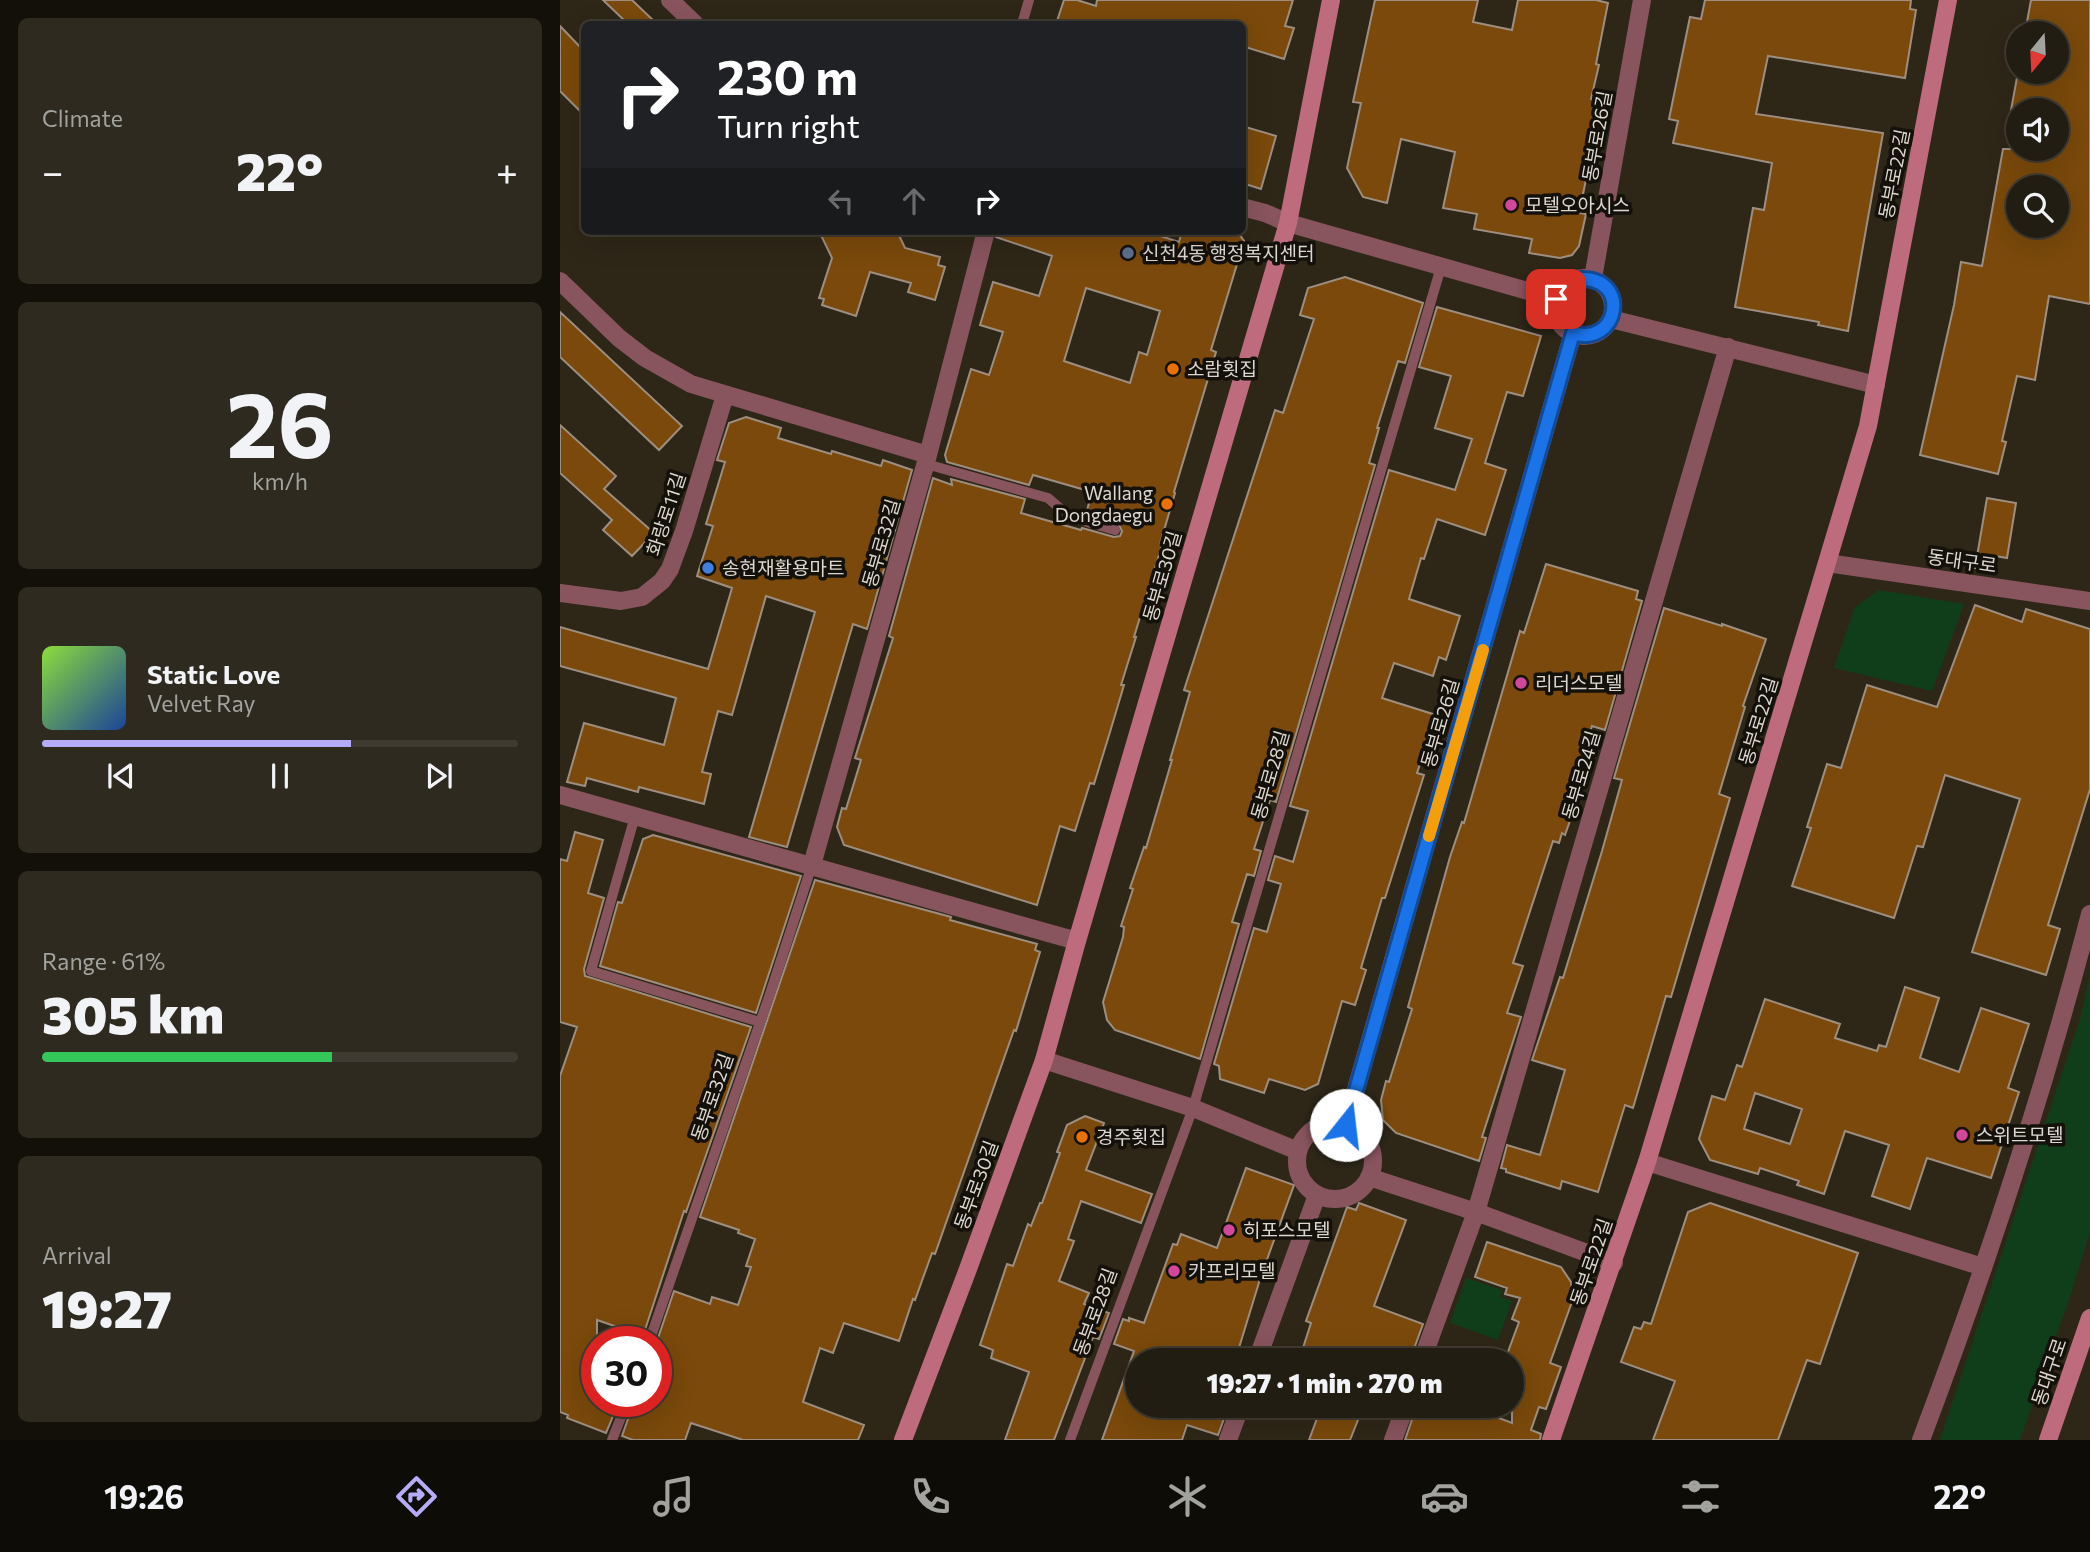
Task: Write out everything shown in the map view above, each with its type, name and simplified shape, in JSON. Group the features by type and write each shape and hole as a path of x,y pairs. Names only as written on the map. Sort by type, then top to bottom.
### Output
{"main road":[{"name":"동부로30길","path":"903,1440 1044,1059 1288,223 1331,0"},
{"name":"동부로22길","path":"1551,1440 1647,1163 1868,426 1948,0"},
{"name":"동대구로","path":"2048,1440 2090,1318"}],"street":[{"path":"670,0 692,21"},
{"name":"동부로26길","path":"1593,278 1642,0"},
{"path":"1246,208 1288,223 1556,299"},
{"name":"동부로32길","path":"812,865 927,459 985,235"},
{"path":"1593,278 1609,290 1614,309 1611,319 1597,333 1588,336 1573,333 1562,326 1557,318 1556,299 1566,284 1574,279 1593,278"},
{"path":"560,281 618,338 645,358 691,384 927,459"},
{"path":"1611,319 1876,385"},
{"name":"동부로26길","path":"1346,1125 1573,333"},
{"name":"동부로24길","path":"1426,1348 1476,1212 1728,347"},
{"name":"화랑로11길","path":"560,593 621,601 642,597 663,581 684,531 725,395"},
{"name":"동대구로","path":"1827,563 2090,601"},
{"path":"560,795 1077,941"},
{"path":"1921,1440 1964,1327 2047,1073 2090,914"},
{"path":"1044,1059 1193,1108 1298,1151"},
{"path":"1331,1123 1346,1125 1362,1135 1369,1144 1373,1166 1369,1177 1353,1194 1341,1198 1317,1195 1307,1187 1300,1176 1298,1151 1310,1131 1331,1123"},
{"path":"1647,1163 1983,1267"},
{"path":"1369,1177 1476,1212 1614,1263"},
{"path":"1261,1348 1317,1195"},
{"path":"1228,1440 1236,1418"},
{"path":"1393,1440 1401,1418"}],"lane":[{"path":"1023,21 1029,0"},
{"name":"동부로28길","path":"1070,1440 1193,1108 1441,267"},
{"path":"927,459 1048,498 1070,517 1115,530"},
{"path":"635,817 591,971 760,1022"},
{"name":"동부로32길","path":"655,1326 812,865"},
{"path":"612,1440 621,1417"}],"green space":[{"path":"1879,590 1964,604 1932,691 1834,668 1855,607"},
{"path":"2090,975 2090,1232 2070,1297 2020,1440 1940,1440 2080,1019"},
{"path":"1466,1278 1502,1290 1500,1297 1512,1301 1498,1340 1450,1323"}],"building":[{"path":"603,0 632,0 654,21 625,21"},
{"path":"1064,0 1077,0 1096,6 1097,0 1293,0 1285,26 1294,28 1284,59 1246,47 1246,21 1057,21"},
{"path":"1375,0 1478,0 1473,22 1512,30 1518,0 1596,0 1608,3 1591,99 1597,101 1586,155 1591,156 1579,213 1586,214 1579,246 1572,255 1560,258 1529,253 1532,239 1474,229 1477,214 1443,208 1455,152 1401,139 1387,203 1363,197 1347,168 1361,103 1353,102"},
{"path":"1705,0 1911,0 1910,9 1916,10 1905,78 1768,56 1756,114 1883,133 1848,331 1818,325 1819,322 1735,307 1753,208 1764,210 1772,163 1673,143 1678,121 1669,119 1690,17 1701,19"},
{"path":"2031,0 2090,0 2090,304 2049,296 2035,380 2017,376 2002,441 2006,442 1998,474 1920,455 1961,262 1982,266 2003,149 2006,149 2006,161 2069,161 2069,98 2013,98 2016,84 2069,84 2069,21 2027,21"},
{"path":"560,26 581,48 581,112 560,91"},
{"path":"1246,127 1276,136 1261,189 1246,184"},
{"path":"821,235 899,235 905,248 940,257 938,265 945,267 935,300 908,292 911,283 870,272 856,316 822,305 824,299 819,298 832,258"},
{"path":"996,235 1157,235 1179,242 1181,235 1240,235 1244,241 1211,350 1216,352 1174,492 1160,544 1162,545 1121,685 1124,685 1094,784 1090,783 1075,831 1060,826 1037,905 844,845 837,827 842,808 846,809 861,760 855,758 893,638 889,636 933,478 952,485 951,479 1025,499 1021,513 1081,530 1082,528 1114,537 1120,536 1122,531 1118,523 1086,514 1092,492 1033,475 1029,485 947,462 945,455 971,369 989,375 1003,332 980,325 993,282 1039,296 1052,256","holes":["1086,288 1160,311 1147,355 1139,352 1130,383 1064,361"]},
{"path":"1345,277 1423,303 1405,363 1398,361 1377,428 1369,463 1375,465 1276,802 1270,800 1254,849 1261,851 1254,876 1247,874 1232,922 1239,924 1200,1059 1115,1030 1107,1020 1103,1002 1123,937 1124,927 1121,926 1133,889 1130,888 1144,847 1146,848 1190,692 1184,690 1275,410 1283,413 1314,319 1300,315 1308,288"},
{"path":"1437,307 1541,336 1523,396 1507,392 1485,463 1506,470 1485,535 1437,519 1424,559 1421,558 1409,599 1460,616 1446,660 1439,657 1433,676 1394,663 1382,698 1436,715 1417,773 1424,775 1361,968 1366,970 1355,1005 1342,1001 1318,1084 1305,1090 1269,1079 1264,1093 1220,1079 1219,1066 1214,1064 1254,928 1267,932 1281,884 1268,880 1275,856 1293,862 1308,811 1290,806 1389,470 1455,490 1472,439 1435,428 1451,376 1419,367"},
{"path":"560,312 682,426 659,450 560,357"},
{"path":"746,417 781,428 778,438 881,466 883,460 912,470 867,629 853,624 787,847 749,837 815,612 766,596 732,715 718,711 702,772 711,774 704,804 639,787 638,792 587,778 585,786 567,782 584,723 664,745 676,698 560,666 560,627 708,669 732,588 697,576 713,526 706,524 725,462 717,460 729,423"},
{"path":"560,425 616,476 604,489 654,533 632,556 603,530 612,520 560,473"},
{"path":"1987,498 2016,503 2007,558 1995,556 1993,571 1975,568"},
{"path":"1546,564 1638,591 1636,599 1642,601 1605,730 1592,726 1564,812 1572,815 1565,835 1562,833 1559,843 1553,841 1513,963 1523,966 1507,1013 1521,1017 1482,1137 1486,1138 1479,1161 1396,1133 1383,1120 1381,1100 1412,1009 1408,1007 1450,857 1462,822 1464,823 1520,631 1524,633"},
{"path":"1975,605 2022,622 2026,609 2090,629 2090,789 2048,925 2060,929 2046,975 1972,952 2020,799 1945,775 1923,847 1917,846 1894,918 1792,886 1811,828 1807,827 1827,764 1841,768 1867,685 1937,707"},
{"path":"1664,608 1766,639 1743,706 1745,707 1719,794 1730,798 1671,997 1666,996 1633,1108 1625,1105 1598,1192 1562,1181 1560,1189 1501,1168 1507,1145 1540,1155 1565,1070 1532,1060 1560,977 1563,978 1602,851 1622,780 1614,778"},
{"path":"575,832 603,840 588,893 604,898 584,969 585,976 751,1027 686,1212 684,1211 646,1326 614,1326 597,1320 597,1326 581,1326 581,1417 613,1417 606,1433 567,1418 568,1415 560,1412 560,1076 577,1027 560,1022 560,859 567,861"},
{"path":"653,835 801,876 756,1013 600,966 618,902 622,903 643,839"},
{"path":"815,880 951,917 950,920 1037,944 1035,950 1040,952 1016,1031 1014,1030 935,1254 932,1253 899,1341 844,1323 833,1353 820,1348 803,1402 864,1425 858,1440 743,1440 691,1423 685,1440 633,1440 622,1436 629,1417 672,1417 672,1326 662,1326 674,1291 710,1304 712,1297 738,1305 751,1267 746,1266 755,1239 738,1233 739,1230 700,1217"},
{"path":"1905,987 1939,998 1920,1058 1959,1072 1981,1008 2029,1024 2008,1088 2019,1092 1991,1178 1927,1158 1910,1209 1872,1196 1889,1145 1845,1131 1824,1194 1797,1185 1799,1181 1760,1168 1758,1174 1710,1160 1699,1139 1712,1096 1725,1100 1737,1065 1742,1067 1765,999 1840,1024 1835,1038 1877,1051 1879,1045 1886,1047","holes":["1755,1093 1802,1109 1790,1144 1744,1129"]},
{"path":"1085,1116 1104,1123 1086,1170 1152,1194 1141,1223 1081,1201 1068,1239 1074,1241 1059,1281 1089,1293 1084,1304 1109,1313 1099,1339 1093,1337 1054,1440 1005,1440 1029,1372 991,1358 993,1350 980,1345 1007,1264 1013,1266 1028,1224 1031,1226 1042,1203 1067,1125"},
{"path":"1246,1168 1294,1185 1261,1276 1239,1348 1125,1348 1114,1344 1123,1319 1129,1321 1129,1318 1144,1323 1173,1244 1177,1245 1181,1234 1217,1248"},
{"path":"1359,1203 1406,1220 1374,1306 1423,1324 1414,1348 1303,1348 1311,1323 1306,1321 1347,1207 1356,1210"},
{"path":"1710,1203 1858,1253 1820,1364 1807,1360 1778,1440 1653,1440 1675,1381 1621,1362 1634,1327 1641,1329 1644,1322 1651,1324 1688,1212"},
{"path":"1487,1242 1561,1267 1571,1282 1573,1299 1550,1363 1561,1367 1546,1409 1539,1407 1531,1430 1541,1434 1540,1440 1405,1440 1413,1418 1499,1418 1512,1423 1512,1418 1524,1418 1524,1348 1509,1348 1519,1322 1512,1319 1520,1298 1505,1294 1507,1288 1475,1277"},
{"path":"1125,1376 1125,1418 1224,1418 1218,1435 1187,1425 1182,1440 1102,1440"},
{"path":"1317,1418 1359,1418 1350,1440 1309,1440"}],"slow traffic":[{"path":"1429,836 1483,650"}],"place":[{"name":"모텔오아시스","path":"1511,205"},
{"name":"신천4동 행정복지센터","path":"1128,253"},
{"name":"소람횟집","path":"1173,369"},
{"name":"Wallang Dongdaegu","path":"1167,504"},
{"name":"송현재활용마트","path":"708,568"},
{"name":"리더스모텔","path":"1521,683"},
{"name":"스위트모텔","path":"1962,1135"},
{"name":"경주횟집","path":"1082,1137"},
{"name":"히포스모텔","path":"1229,1230"},
{"name":"카프리모텔","path":"1174,1271"}],"route":[{"path":"1346,1125 1573,333 1588,336 1597,333 1606,327 1614,309 1609,290 1593,278 1574,279 1560,290 1556,299"}]}
